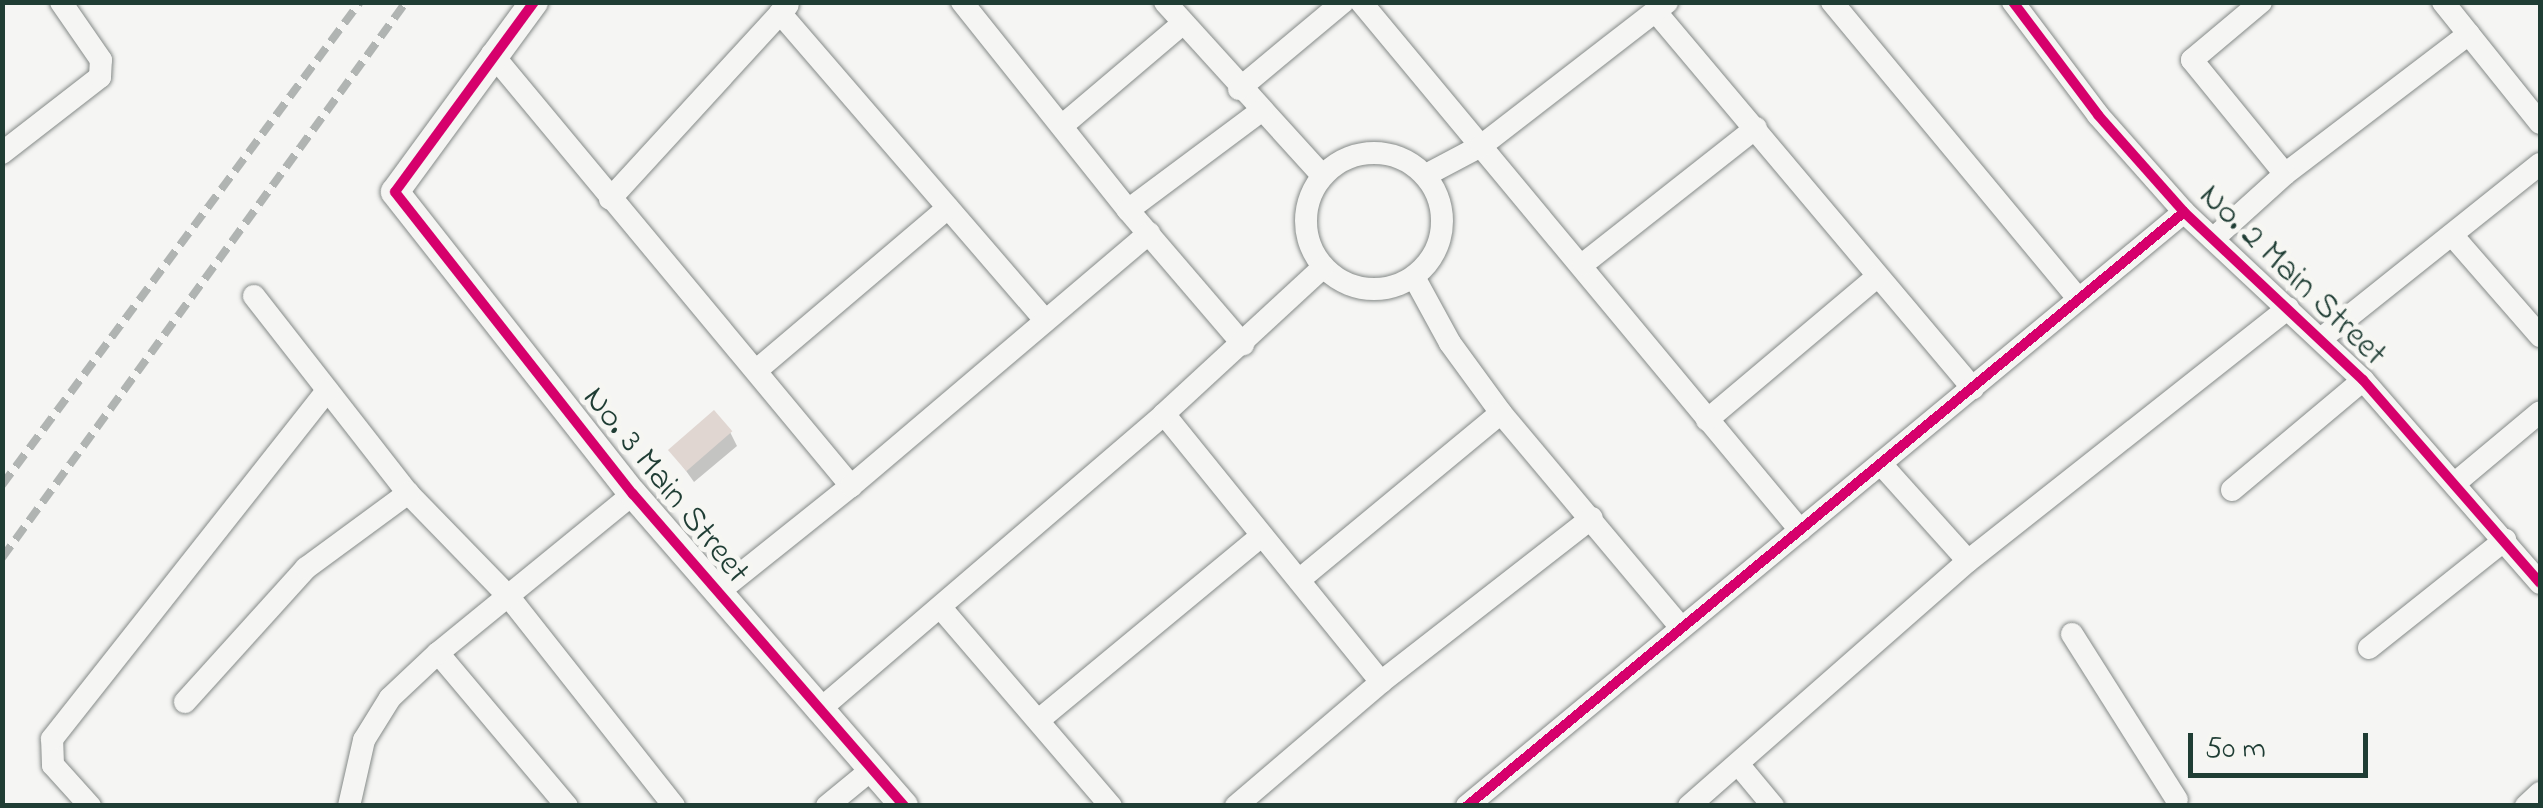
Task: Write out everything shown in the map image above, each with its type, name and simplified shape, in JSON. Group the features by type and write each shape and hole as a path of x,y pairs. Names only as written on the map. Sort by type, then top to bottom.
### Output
{"street":[{"path":"2,153 100,77 100,60 61,2"},
{"path":"534,2 492,54 610,199 758,369 851,486"},
{"path":"962,2 1128,210 1243,344"},
{"path":"1164,2 1239,89 1322,175"},
{"path":"1239,89 1343,2"},
{"path":"1361,2 1583,264 1800,530"},
{"path":"1832,2 2079,299"},
{"name":"No. 2 Main Street","path":"2014,2 2098,115 2184,212 2363,380 2540,583"},
{"path":"2444,2 2540,123"},
{"path":"2260,3 2192,60 2285,174"},
{"path":"1426,175 1481,146 1662,7 1876,277 1973,388"},
{"path":"610,199 786,8 1043,318"},
{"path":"1064,125 1182,24"},
{"path":"2213,239 2285,174 2469,34"},
{"name":"No. 3 Main Street","path":"492,54 395,192 633,494 904,806"},
{"path":"1128,210 1261,111"},
{"path":"1583,264 1756,128"},
{"path":"1354,154 1393,154 1426,175 1442,210 1438,248 1414,277 1376,290 1338,280 1322,268 1311,250 1305,211 1322,175 1354,154"},
{"path":"2322,338 2540,164"},
{"path":"758,369 948,208"},
{"path":"1467,806 1679,625 1881,464 2184,212"},
{"path":"717,592 851,486 1043,318 1149,233"},
{"path":"2452,235 2540,336"},
{"path":"818,711 1164,414 1322,268"},
{"path":"1414,277 1450,344 1501,412 1679,625"},
{"path":"1707,420 1876,277"},
{"path":"254,296 408,493 509,597 674,806"},
{"path":"1688,806 1968,562 2288,308"},
{"path":"2232,490 2363,380"},
{"path":"90,806 53,765 52,739 327,391"},
{"path":"1299,580 1501,412"},
{"path":"2454,484 2540,412"},
{"path":"1164,414 1381,682"},
{"path":"1881,464 1968,562"},
{"path":"185,702 306,568 408,493"},
{"path":"349,806 364,740 377,716 438,653 633,494"},
{"path":"1236,806 1381,682 1592,518"},
{"path":"1040,720 1260,537"},
{"path":"2369,648 2505,540"},
{"path":"941,608 1110,806"},
{"path":"2072,634 2176,804"},
{"path":"438,653 567,806"},
{"path":"1738,764 1773,806"},
{"path":"827,806 872,770"},
{"path":"2526,806 2540,793"}],"building":[{"path":"714,410 732,431 686,471 668,450"}],"railway":[{"path":"2,485 360,2"},
{"path":"2,558 406,2"}],"cycle path":[{"path":"534,2 395,192 633,494 904,806"},
{"path":"2013,2 2098,115 2184,212 2363,380 2540,583"},
{"path":"1467,806 2184,212"}]}
